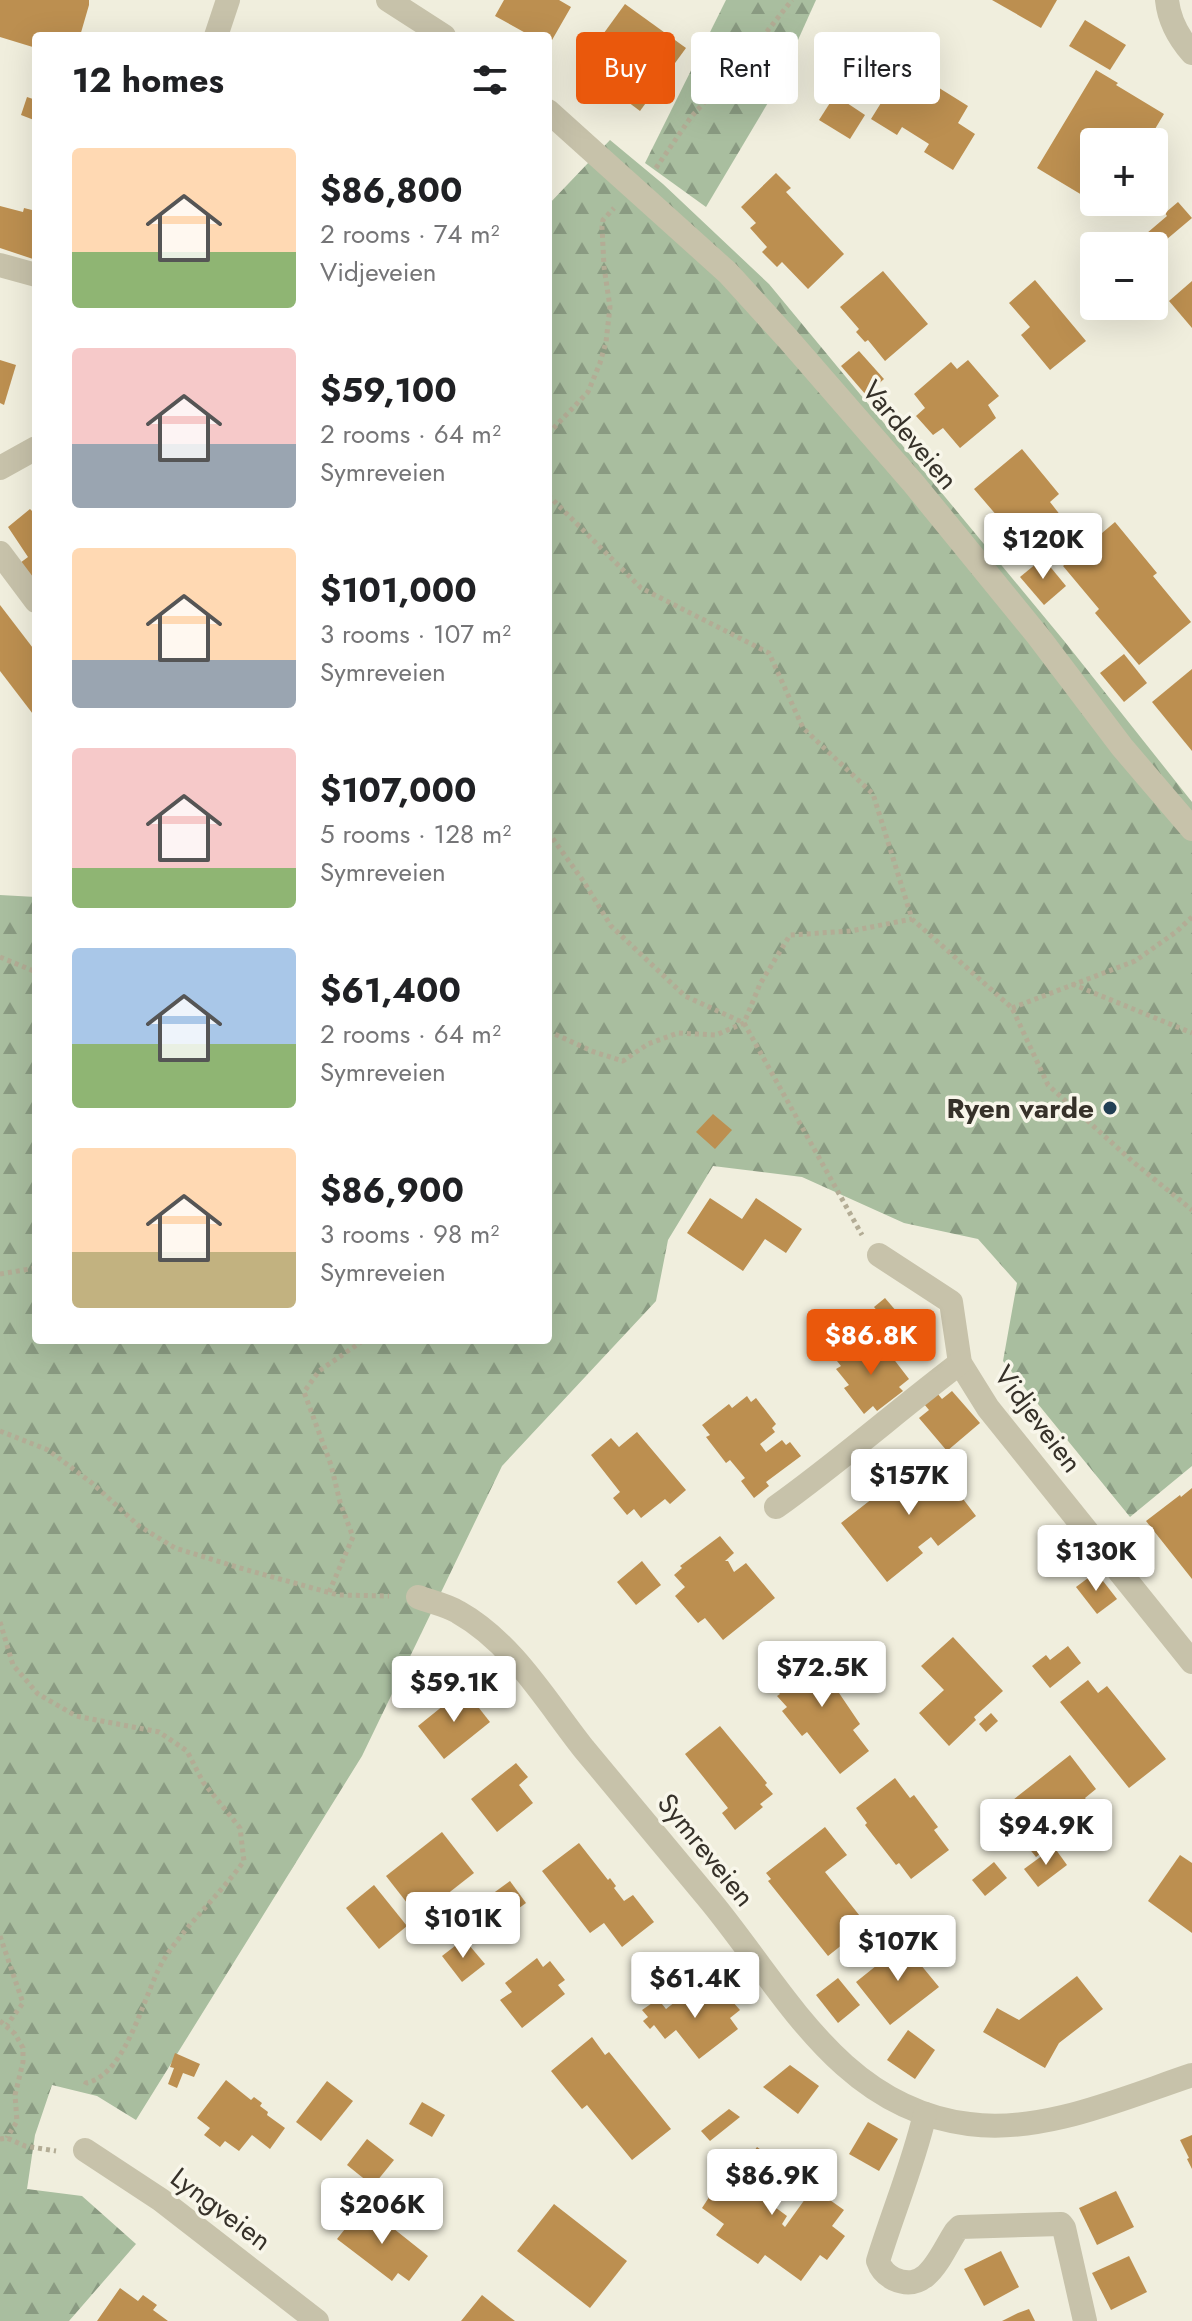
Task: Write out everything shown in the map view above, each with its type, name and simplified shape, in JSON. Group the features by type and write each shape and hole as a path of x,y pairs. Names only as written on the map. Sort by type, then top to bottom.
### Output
{"street":[{"path":"217,32 228,0"},
{"path":"388,0 438,32"},
{"path":"1167,0 1168,11 1181,40 1192,53"},
{"name":"Vardeveien","path":"552,114 728,273 914,484 1122,747 1192,829"},
{"path":"0,265 32,274"},
{"path":"0,468 32,450"},
{"path":"0,553 32,596"},
{"name":"Vidjeveien","path":"879,1255 951,1302 960,1363 988,1408 1192,1662"},
{"path":"776,1507 960,1363"},
{"name":"Symreveien","path":"418,1597 457,1611 493,1636 507,1651 708,1898 779,1993 824,2047 863,2081 912,2111 969,2124 998,2125 1060,2118 1192,2075"},
{"path":"925,2114 907,2179 878,2261 885,2274 906,2283 920,2282 960,2227 1061,2224 1073,2262 1085,2321"},
{"name":"Lyngveien","path":"85,2150 161,2200 317,2321"}],"path":[{"path":"552,430 592,386 606,342 610,307 604,267 603,220 635,187 649,178 691,117 753,49 792,0"},
{"path":"552,499 641,588 769,653 803,728 873,794 912,919 1012,1008 1048,1085 1192,1210"},
{"path":"552,838 611,926 685,996 744,1023 859,1232 879,1255"},
{"path":"1012,1008 1135,961 1192,917"},
{"path":"552,1033 623,1061 648,1044 678,1033 716,1035 744,1023 760,984 790,935 851,931 912,919"},
{"path":"0,957 32,970"},
{"path":"1074,983 1192,1033"},
{"path":"0,1274 32,1269"},
{"path":"329,1592 353,1537 304,1392 319,1371 358,1344"},
{"path":"0,1431 48,1450 92,1483 139,1526 175,1548 338,1595 418,1597"},
{"path":"0,1622 13,1665 38,1694 76,1716 159,1732 187,1751 203,1782 240,1828 244,1861 198,1913 164,1959 118,2058 103,2075 86,2083 84,2088"},
{"path":"0,1936 23,2003 7,2025"},
{"path":"0,2021 15,2034 23,2048 15,2095 17,2121 3,2138 51,2151 85,2150"}],"green space":[{"path":"726,0 816,0 798,40 798,32 710,32"},
{"path":"691,70 691,104 767,104 706,207 645,163"},
{"path":"610,140 663,184 769,284 1065,642 1192,802 1192,1466 1130,1517 1003,1361 1017,1283 978,1239 904,1223 802,1177 713,1166 668,1240 656,1301 502,1466 362,1756 136,2120 97,2096 52,2085 35,2135 27,2189 82,2196 136,2244 69,2321 0,2321 0,895 32,897 32,1344 552,1344 552,201"}],"building":[{"path":"0,0 89,0 81,32 32,32 32,47 0,37"},
{"path":"504,0 559,0 571,7 552,40 552,32 524,32 495,16"},
{"path":"992,0 1057,0 1041,28"},
{"path":"625,4 664,32 605,32"},
{"path":"1085,20 1126,45 1110,70 1069,46"},
{"path":"675,40 686,48 675,63"},
{"path":"1096,70 1164,114 1156,128 1080,128 1080,194 1037,168"},
{"path":"940,88 968,106 958,123 975,134 953,170 924,152 929,144 902,127 897,135 871,119 880,104 940,104"},
{"path":"27,97 32,99 32,119 21,115"},
{"path":"631,104 645,104 640,111"},
{"path":"829,104 848,104 865,115 850,139 819,120"},
{"path":"776,173 791,188 786,192 844,254 808,289 782,262 777,267 762,252 767,247 750,228 756,223 741,207"},
{"path":"1178,202 1192,218 1168,238 1168,232 1148,232 1168,216 1168,210"},
{"path":"0,206 23,212 24,208 32,210 32,259 0,248"},
{"path":"883,271 928,324 885,361 868,340 865,342 856,332 859,329 840,307"},
{"path":"1035,280 1086,341 1050,370 1021,335 1030,327 1009,303"},
{"path":"1192,281 1192,328 1169,301"},
{"path":"859,351 884,379 866,395 841,366"},
{"path":"0,360 16,365 4,405 0,403"},
{"path":"968,360 999,396 988,405 996,418 960,448 943,428 933,435 916,416 925,408 914,394 951,362 957,369"},
{"path":"1022,449 1059,494 1050,502 1061,516 1027,545 1001,514 998,517 974,489"},
{"path":"30,509 32,578 20,563 28,557 8,527"},
{"path":"1115,522 1157,573 1153,576 1191,622 1139,665 1095,613 1099,609 1063,566"},
{"path":"1043,558 1066,586 1044,605 1020,577"},
{"path":"0,605 32,647 32,713 0,671"},
{"path":"1124,654 1147,683 1124,702 1100,673"},
{"path":"1192,669 1192,751 1152,702"},
{"path":"713,1114 732,1130 715,1149 696,1132"},
{"path":"710,1198 742,1219 756,1198 802,1229 786,1253 765,1239 743,1271 687,1233"},
{"path":"885,1298 903,1319 892,1329 874,1307"},
{"path":"863,1341 866,1345 872,1341 884,1357 889,1353 909,1379 899,1387 903,1391 877,1411 873,1406 864,1414 844,1388 849,1385 836,1369 841,1366 837,1361"},
{"path":"952,1391 980,1423 947,1451 919,1418 929,1410 924,1404 937,1393 942,1399"},
{"path":"747,1396 751,1402 756,1398 776,1424 772,1428 775,1432 760,1444 766,1452 782,1440 786,1445 790,1442 801,1456 766,1482 769,1486 754,1498 741,1481 745,1478 730,1460 726,1463 706,1437 710,1435 702,1425 729,1404 732,1408"},
{"path":"637,1432 686,1490 670,1504 665,1499 641,1518 634,1509 627,1515 613,1498 620,1492 591,1455 611,1438 619,1447"},
{"path":"926,1452 942,1473 948,1468 963,1487 957,1491 976,1516 938,1546 931,1537 918,1547 923,1553 887,1582 841,1523 877,1495 882,1501 894,1491 887,1483"},
{"path":"1192,1488 1192,1579 1146,1521"},
{"path":"720,1536 734,1553 725,1561 734,1572 746,1563 775,1598 723,1640 705,1618 698,1623 675,1596 685,1587 674,1575 682,1568 680,1566"},
{"path":"642,1561 661,1585 636,1605 617,1582"},
{"path":"1096,1572 1117,1599 1097,1614 1076,1587"},
{"path":"953,1637 1003,1691 974,1717 976,1720 949,1746 919,1713 944,1690 921,1666"},
{"path":"1068,1646 1081,1663 1050,1688 1032,1666 1046,1655 1050,1660"},
{"path":"813,1652 822,1664 819,1668 836,1655 855,1680 839,1693 860,1724 853,1730 869,1751 840,1774 807,1732 802,1736 782,1711 787,1707 772,1684"},
{"path":"1088,1680 1098,1693 1107,1686 1166,1759 1129,1788 1060,1702"},
{"path":"464,1689 490,1722 444,1759 418,1726"},
{"path":"991,1713 998,1721 986,1732 979,1724"},
{"path":"720,1726 773,1794 760,1804 763,1807 735,1830 722,1813 728,1808 685,1754"},
{"path":"1070,1755 1096,1789 1085,1798 1099,1817 1083,1830 1078,1824 1036,1857 999,1811"},
{"path":"516,1763 528,1777 519,1785 533,1803 497,1832 471,1799"},
{"path":"895,1778 910,1798 914,1795 938,1827 934,1830 949,1850 911,1879 865,1825 867,1823 856,1808"},
{"path":"825,1827 847,1855 825,1872 867,1925 828,1956 768,1881 771,1879 766,1873"},
{"path":"442,1832 474,1873 418,1917 386,1876"},
{"path":"579,1843 608,1880 610,1878 624,1901 633,1895 654,1922 622,1947 604,1923 590,1933 542,1871"},
{"path":"1054,1847 1067,1865 1038,1887 1024,1869"},
{"path":"1180,1855 1192,1863 1192,1933 1148,1901"},
{"path":"994,1862 1007,1878 985,1896 972,1880"},
{"path":"510,1881 526,1903 504,1919 488,1897"},
{"path":"374,1885 407,1926 379,1949 346,1908"},
{"path":"912,1937 920,1946 911,1953 939,1987 890,2025 856,1982"},
{"path":"464,1939 485,1964 462,1982 442,1956"},
{"path":"537,1958 543,1967 550,1961 565,1980 558,1985 565,1994 522,2028 500,2000 512,1992 505,1983"},
{"path":"1077,1976 1103,2009 1059,2043 1045,2068 983,2032 997,2008 1019,2020"},
{"path":"838,1978 860,2005 838,2023 816,1995"},
{"path":"698,1984 710,1999 720,1991 729,2003 732,2001 740,2010 730,2018 738,2029 699,2059 676,2030 665,2039 654,2025 650,2029 643,2021 648,2017 642,2010 658,1999 666,2009"},
{"path":"908,2030 935,2050 915,2079 887,2060"},
{"path":"592,2037 605,2055 609,2052 671,2129 632,2160 587,2105 582,2109 551,2071"},
{"path":"175,2053 200,2064 194,2077 183,2073 177,2088 168,2084"},
{"path":"790,2065 819,2086 798,2114 763,2087"},
{"path":"226,2080 251,2100 254,2097 262,2103 260,2106 268,2112 267,2115 285,2128 270,2149 252,2135 239,2151 225,2141 220,2147 204,2135 210,2128 197,2118"},
{"path":"327,2081 353,2101 321,2141 296,2122"},
{"path":"422,2102 445,2115 432,2137 409,2124"},
{"path":"729,2109 740,2117 710,2141 701,2131"},
{"path":"868,2122 898,2139 879,2171 849,2154"},
{"path":"1192,2135 1192,2169 1180,2140"},
{"path":"367,2139 394,2160 373,2186 347,2165"},
{"path":"757,2147 787,2168 764,2199 787,2216 782,2224 785,2227 813,2188 844,2210 832,2226 845,2236 827,2260 820,2255 801,2281 765,2255 758,2264 716,2235 724,2224 702,2208 736,2156 746,2162"},
{"path":"1116,2191 1134,2227 1097,2245 1079,2208"},
{"path":"554,2204 627,2261 590,2308 517,2251"},
{"path":"364,2205 428,2256 409,2281 398,2273 392,2281 337,2239"},
{"path":"1001,2251 1019,2287 984,2306 964,2269"},
{"path":"1129,2256 1147,2292 1111,2310 1092,2273"},
{"path":"120,2288 138,2301 143,2295 157,2305 153,2310 168,2321 97,2321"},
{"path":"482,2295 507,2315 515,2321 461,2321"},
{"path":"1029,2309 1035,2321 1002,2321 1018,2313"}],"place":[{"name":"Ryen varde","path":"1110,1108"}]}
